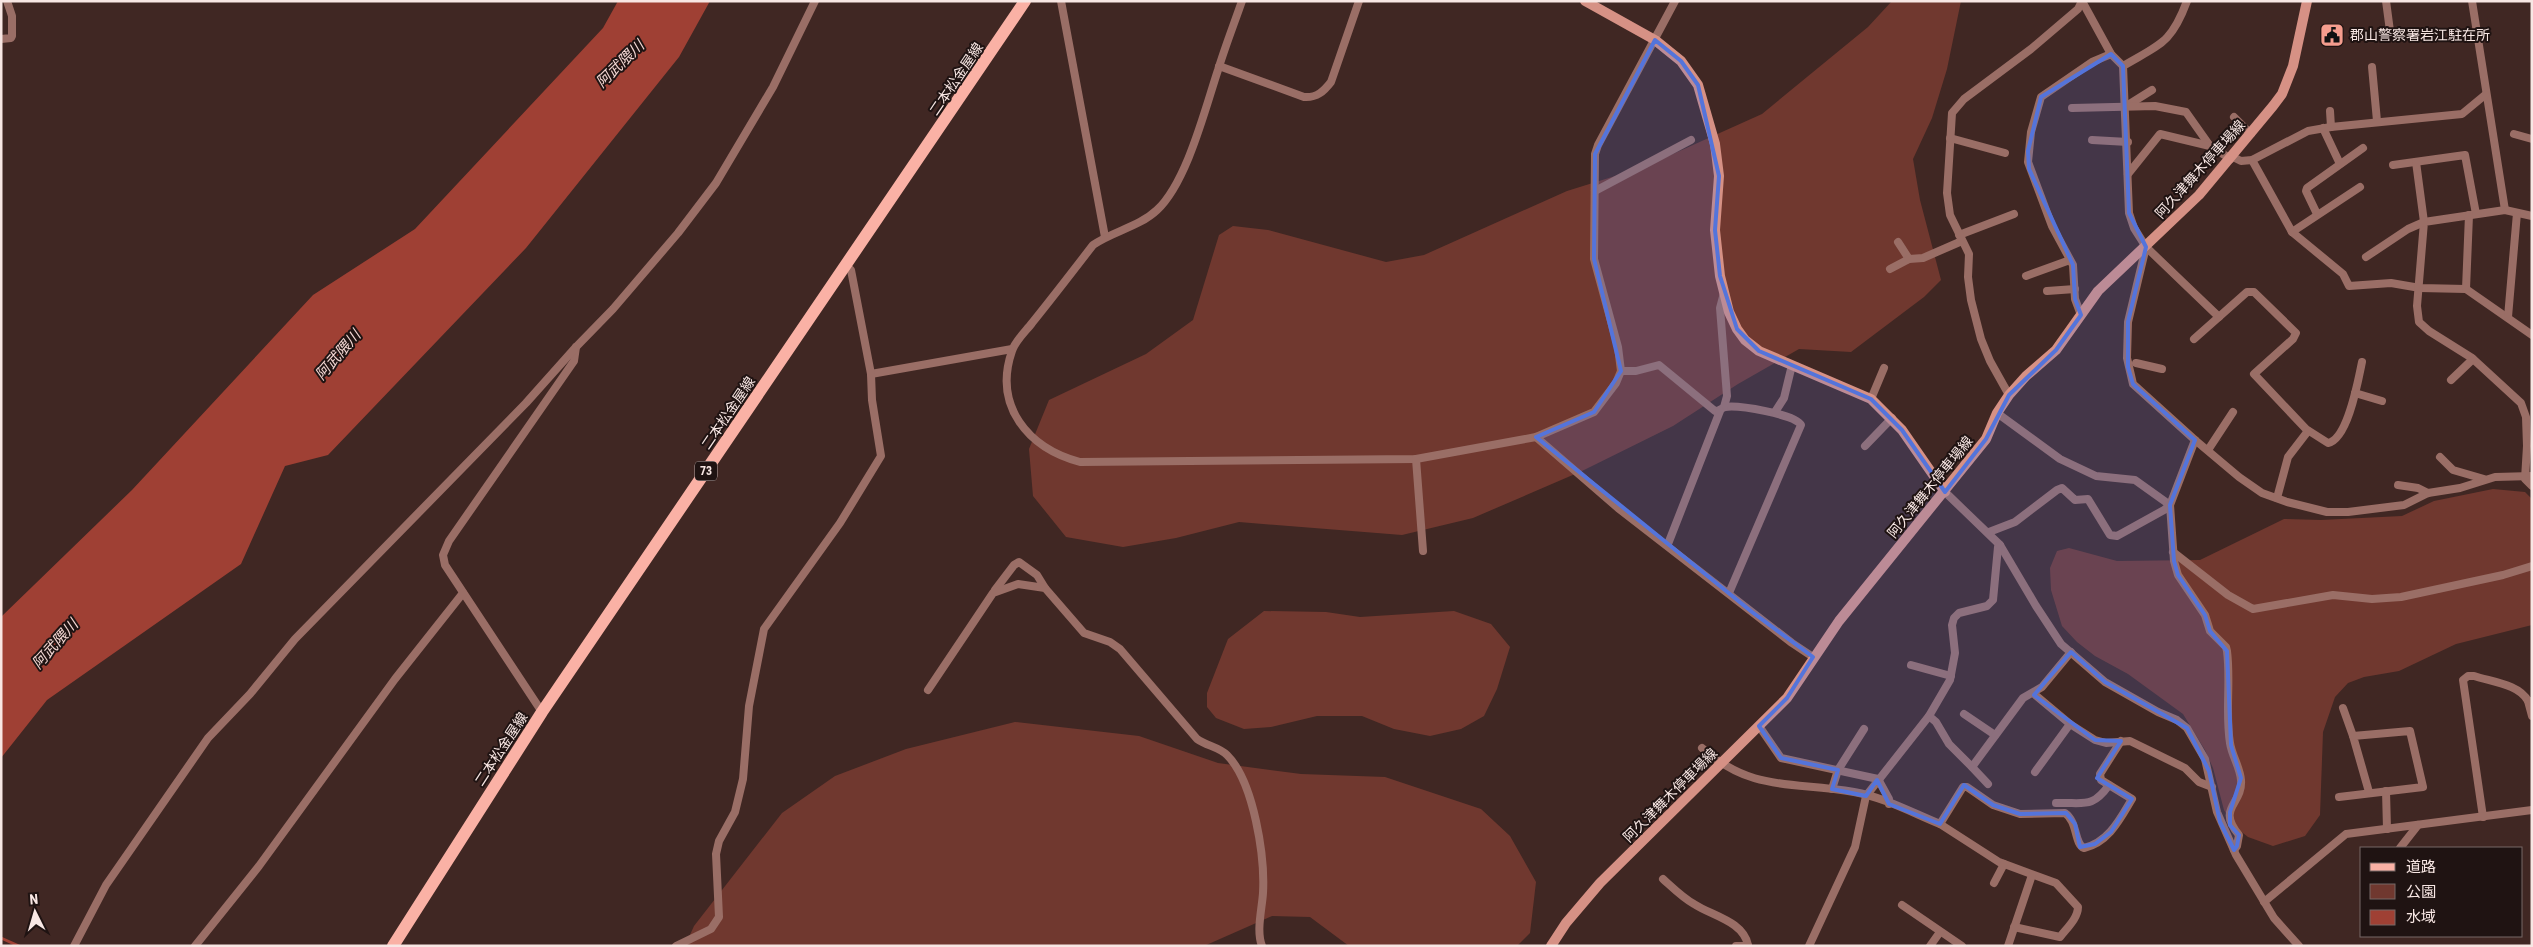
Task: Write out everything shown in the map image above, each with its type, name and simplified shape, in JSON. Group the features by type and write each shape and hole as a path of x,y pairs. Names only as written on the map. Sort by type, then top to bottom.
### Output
{"main road":[{"name":"二本松金屋線","path":"393,946 542,712 1025,1"},
{"path":"1585,1 1655,40 1692,73 1698,85 1715,144 1719,176 1715,230 1724,292 1729,312 1744,340 1759,351 1871,399 1902,430 1946,492"},
{"name":"阿久津舞木停車場線","path":"1551,946 1566,923 1600,883 1787,698 1813,656 1870,582 1946,492 1986,439 1997,413 2009,395 2026,376 2056,350 2107,281 2146,247 2232,158 2273,106 2288,81 2294,66 2307,1"}],"street":[{"path":"1,39 11,38 12,36 12,16 7,1"},
{"path":"74,946 106,885 208,738 250,694 296,639 491,440 576,346 630,290 716,183 773,86 815,1"},
{"path":"1061,1 1105,237"},
{"path":"1242,1 1196,137 1176,182 1165,200 1148,217 1105,237 1094,245 1012,350 1007,378 1007,398 1010,407 1019,421 1037,441 1063,458 1080,462 1416,459 1536,437 1594,412 1616,383 1621,371 1616,338 1594,259 1595,154 1598,145 1675,1"},
{"path":"1219,66 1304,97 1314,97 1324,91 1331,82 1359,1"},
{"path":"2082,1 2111,54 2123,66 2128,142 2129,213 2134,228 2146,247 2219,317"},
{"path":"2009,395 1990,360 1982,339 1970,300 1969,254 1950,216 1947,193 1952,114 1956,106 2031,49 2078,9 2082,1"},
{"path":"2123,66 2156,49 2165,40 2178,24 2187,1"},
{"path":"2386,1 2390,30"},
{"path":"2472,1 2485,95 2505,210"},
{"path":"2081,315 2075,299 2073,265 2052,226 2029,169 2028,162 2032,132 2041,97 2092,62 2111,54"},
{"path":"2372,67 2377,121"},
{"path":"2126,106 2152,90"},
{"path":"2128,174 2160,134 2210,146 2241,161 2252,160 2308,131 2377,121 2462,114 2485,95"},
{"path":"2072,108 2155,106 2186,112 2210,146"},
{"path":"2330,111 2327,127 2340,164"},
{"path":"2234,117 2251,134"},
{"path":"2514,134 2532,138"},
{"path":"1950,138 2005,153"},
{"path":"1595,191 1691,140"},
{"path":"2092,140 2128,142"},
{"path":"2318,214 2306,191 2363,148"},
{"path":"2393,165 2465,155 2473,215 2466,289"},
{"path":"2252,160 2292,232 2343,274 2349,286 2391,283 2420,288 2466,289 2532,335"},
{"path":"2416,162 2424,222 2417,306 2419,322 2473,359 2524,407 2528,475 2524,479 2532,486"},
{"path":"2292,232 2360,187"},
{"path":"2366,257 2408,229 2424,222 2505,210 2532,216"},
{"path":"2508,317 2517,213"},
{"path":"1890,268 1908,259 1923,258 2014,214"},
{"path":"1898,242 1908,259"},
{"path":"2146,247 2128,322 2126,347 2129,372 2133,384 2195,440 2239,477 2262,493 2327,512 2404,504 2428,493 2460,488 2484,479 2528,475"},
{"path":"2026,276 2070,260"},
{"path":"676,946 713,928 719,917 716,854 722,834 735,812 743,779 749,706 764,629 840,523 881,456 872,400 871,374 850,270 846,265"},
{"path":"2048,291 2075,289"},
{"path":"2194,339 2250,291 2254,292 2296,333 2293,339 2254,374 2308,431 2326,443 2334,442 2343,428 2355,393 2362,362"},
{"path":"1668,544 1727,396 1720,308 1724,292"},
{"path":"542,712 442,559 443,552 574,361 576,346"},
{"path":"871,374 1012,350"},
{"path":"2451,380 2473,359"},
{"path":"2136,363 2162,369"},
{"path":"1776,412 1784,398 1792,365"},
{"path":"1621,371 1663,366 1715,411 1722,409 1776,412 1799,421 1801,424 1729,593"},
{"path":"1871,399 1884,368"},
{"path":"2355,393 2382,401"},
{"path":"2208,450 2233,412"},
{"path":"1997,413 2060,459 2096,476 2135,480 2170,505"},
{"path":"1865,446 1892,418"},
{"path":"2276,498 2288,457 2308,431"},
{"path":"1536,437 1618,508 1668,544 1792,644 1813,656"},
{"path":"2195,440 2170,505 2173,552 2178,575 2205,616 2210,631 2226,647 2227,651 2227,713 2231,745 2241,778 2241,786 2230,812 2230,824 2239,835 2238,846 2234,850"},
{"path":"2440,457 2453,470 2484,479"},
{"path":"1416,459 1423,551"},
{"path":"2398,484 2418,488 2428,493"},
{"path":"1989,532 2015,522 2062,488 2075,500 2088,500 2110,535 2117,536 2170,505"},
{"path":"1946,492 2000,544 2051,630 2071,652 2106,682 2182,723 2196,741 2209,771 2217,812 2234,850 2274,918 2299,946"},
{"path":"1809,946 1854,847 1866,796 1929,716 1951,676 1955,653 1952,621 1959,613 1991,603 1998,547 2000,544"},
{"path":"2173,552 2228,595 2253,609 2333,595 2372,599 2401,597 2503,575 2532,566"},
{"path":"928,690 1014,564 1019,562 1037,575 1045,588 1084,633 1120,649 1197,739 1208,746 1220,750 1233,762 1250,799 1262,855 1263,883 1259,934 1262,946"},
{"path":"993,593 1018,584 1045,588"},
{"path":"194,946 258,866 395,679 463,593"},
{"path":"1972,767 2023,698 2042,687 2071,652"},
{"path":"1911,665 1951,676"},
{"path":"2483,816 2463,680 2468,676 2474,676 2517,690 2530,701 2532,716"},
{"path":"2033,693 2070,724 2101,743 2130,741 2185,768 2199,782 2212,787"},
{"path":"2343,708 2369,792"},
{"path":"1964,714 1995,735"},
{"path":"1929,716 1936,722 1949,744 1988,784"},
{"path":"2035,772 2070,724"},
{"path":"1759,726 1781,758 1878,779 1889,799 1889,804"},
{"path":"1832,790 1838,770 1864,729"},
{"path":"2339,797 2423,787 2410,731 2353,736"},
{"path":"1940,824 1963,787 1967,787 1993,805 2020,814 2065,813 2075,824 2080,847 2087,847 2100,841 2111,832 2132,799 2101,780 2100,774 2121,742"},
{"path":"1702,748 1721,764 1758,781 1832,790 1866,796 1889,804 1940,824 2004,864 2056,883 2078,907 2071,924 2060,936 2061,946"},
{"path":"2056,803 2093,802 2100,798 2110,785"},
{"path":"2386,791 2387,828"},
{"path":"2264,902 2346,834 2532,810"},
{"path":"2401,847 2418,825"},
{"path":"1994,882 2004,864"},
{"path":"2008,946 2032,875"},
{"path":"1663,880 1692,904 1734,925 1745,935 1748,946 1736,946"},
{"path":"1902,905 1962,946"},
{"path":"2014,927 2060,936"},
{"path":"1930,946 1940,932"}],"highlighted area":[{"path":"1655,40 1681,61 1698,85 1719,176 1715,230 1720,276 1737,329 1759,351 1871,399 1902,430 1945,492 1986,439 2009,395 2056,350 2081,315 2075,299 2073,265 2029,169 2028,151 2041,97 2111,54 2123,66 2129,213 2146,247 2128,322 2128,367 2133,384 2195,440 2170,505 2174,561 2178,575 2205,615 2210,631 2227,651 2231,745 2241,778 2230,812 2230,825 2239,835 2237,846 2234,850 2220,822 2209,771 2187,728 2105,682 2071,652 2034,695 2095,740 2121,741 2097,778 2132,799 2111,832 2095,844 2080,847 2075,824 2066,813 2020,814 1993,805 1964,785 1940,824 1889,804 1877,780 1866,796 1832,789 1838,770 1781,758 1759,726 1787,698 1813,657 1752,612 1536,437 1594,412 1621,371 1594,259 1595,154"}],"green space":[{"path":"1892,1 1961,1 1947,69 1932,118 1913,159 1920,200 1941,280 1924,297 1851,352 1799,349 1738,384 1673,426 1582,471 1473,518 1402,535 1239,522 1176,538 1123,547 1066,537 1033,496 1029,449 1049,400 1146,354 1193,320 1219,235 1233,226 1268,230 1386,262 1424,255 1567,191 1644,167 1762,114 1868,27"},
{"path":"2493,489 2525,492 2532,499 2532,625 2456,644 2399,671 2364,677 2348,683 2335,697 2323,732 2320,815 2305,836 2273,846 2248,837 2234,826 2224,810 2213,768 2205,750 2183,714 2128,674 2095,656 2077,642 2062,626 2051,590 2050,568 2057,551 2069,548 2117,561 2200,560 2284,519 2321,520 2402,516 2434,501"},
{"path":"1264,611 1326,612 1360,617 1454,611 1491,624 1510,647 1497,689 1484,716 1461,729 1430,736 1394,729 1362,716 1317,716 1271,727 1244,729 1216,718 1207,707 1207,693 1228,639"},
{"path":"1015,722 1139,736 1218,763 1301,774 1385,777 1481,809 1510,836 1536,882 1530,933 1517,946 1349,946 1310,917 1272,916 1204,946 685,946 694,926 782,813 835,776 906,749"}],"water":[{"name":"阿武隈川","path":"618,1 710,1 679,57 526,248 328,455 285,466 241,564 47,700 1,758 1,617 132,490 313,295 415,229 603,28"}],"waterway":[{"path":"1,938 19,946"}],"place":[{"name":"郡山警察署岩江駐在所","path":"2332,35"}]}
